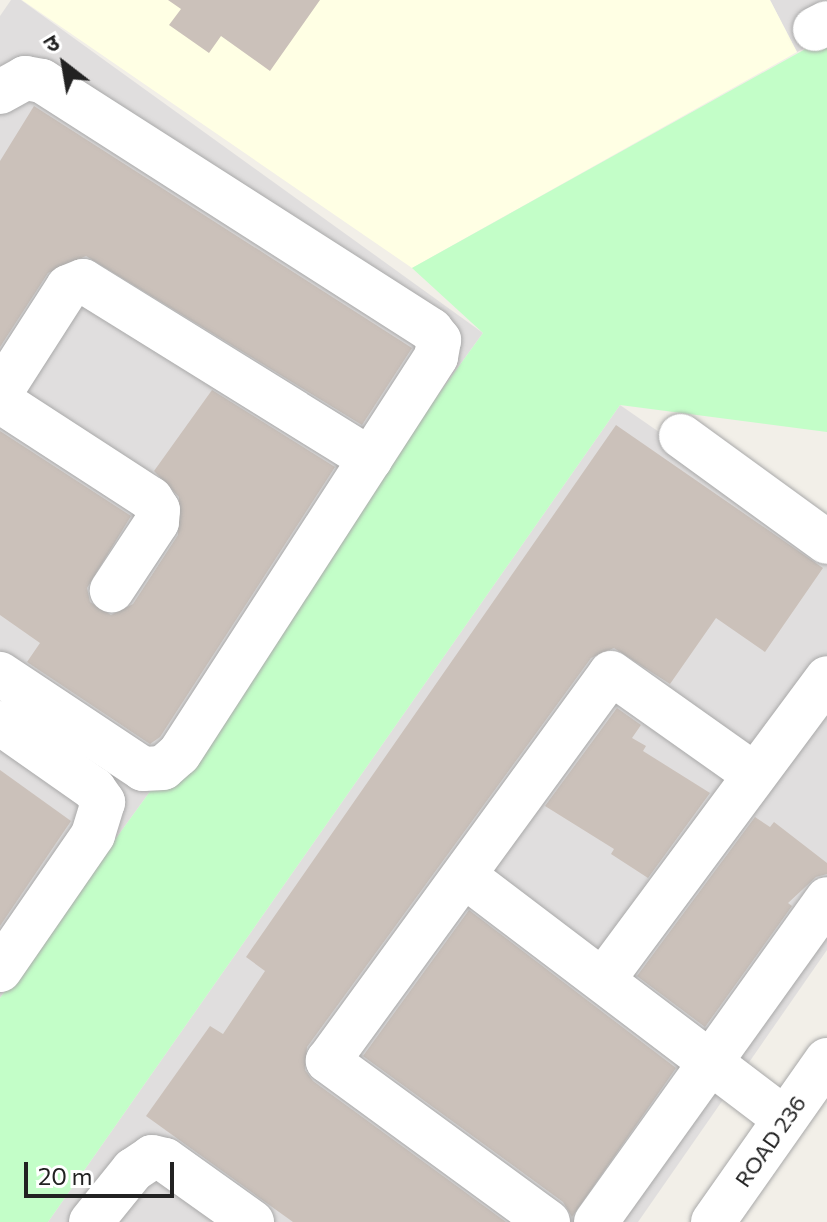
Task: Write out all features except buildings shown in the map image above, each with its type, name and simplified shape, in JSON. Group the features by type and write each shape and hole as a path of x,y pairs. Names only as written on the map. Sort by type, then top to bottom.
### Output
{"street":[{"path":"0,92 25,78 42,81 431,330 439,340 436,357 179,754 163,768 143,769 0,674"},
{"path":"0,393 68,287 83,281 370,459"},
{"path":"0,401 151,499 158,510 157,522 112,590"},
{"path":"681,436 827,542"},
{"path":"548,1222 328,1061 466,877 611,673 755,775"},
{"path":"603,980 827,678"},
{"path":"0,723 94,789 103,802 93,835 0,970"},
{"path":"466,877 785,1119"},
{"path":"596,1222 827,899"},
{"name":"ROAD 236","path":"713,1222 827,1060"},
{"path":"91,1222 133,1170 152,1157 165,1160 252,1222"}],"shaded area":[{"path":"11,0 21,0 483,333 0,998 0,16"},
{"path":"22,0 770,0 797,52 412,268"},
{"path":"770,0 827,0 827,37 797,52"},
{"path":"620,405 827,548 827,950 638,1222 48,1222"}],"green space":[{"path":"827,37 827,432 620,405 48,1222 0,1222 0,998 483,333 412,268"}]}
